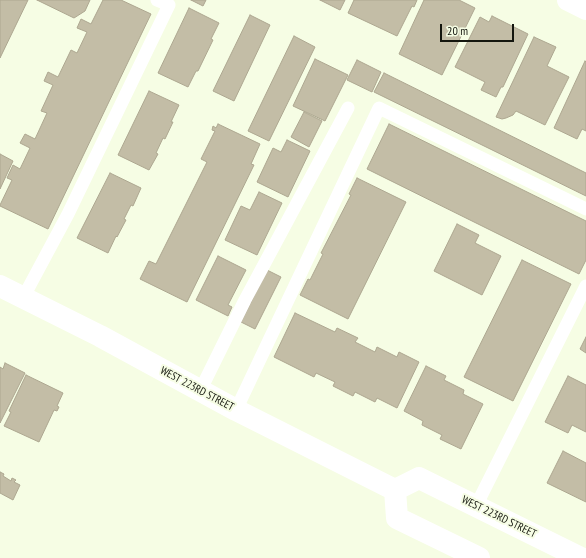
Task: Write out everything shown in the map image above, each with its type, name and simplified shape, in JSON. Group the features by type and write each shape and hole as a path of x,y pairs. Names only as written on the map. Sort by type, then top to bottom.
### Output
{"main road":[{"path":"568,0 586,9"},
{"name":"WEST 223RD STREET","path":"0,286 100,336 236,410 395,490 419,478 581,558"},
{"path":"395,490 397,518 479,558"}],"lane":[{"path":"23,298 68,214 169,5 158,0"},
{"path":"200,391 245,300 348,108"},
{"path":"236,410 379,108 586,209"},
{"path":"476,506 586,286"}],"building":[{"path":"0,0 28,0 0,58"},
{"path":"37,0 90,0 85,11 74,18"},
{"path":"103,0 121,0 151,14 48,229 0,205 12,180 7,178 13,165 20,169 30,148 20,143 25,134 35,139 47,113 41,111 53,85 44,81 48,72 58,77 71,50 77,53 87,32 77,28 81,19 91,24"},
{"path":"191,0 206,0 203,6"},
{"path":"320,0 345,0 340,10"},
{"path":"354,0 417,0 414,7 412,6 397,36 348,13"},
{"path":"424,0 459,0 475,8 442,75 399,54"},
{"path":"189,8 219,23 211,39 213,40 198,71 196,71 188,87 158,73"},
{"path":"250,15 270,25 234,101 213,91"},
{"path":"492,16 528,34 503,87 501,87 496,97 481,90 485,82 455,67 480,17 489,22"},
{"path":"294,36 315,47 269,141 248,131"},
{"path":"534,37 556,47 547,66 569,77 545,125 516,111 513,115 506,118 502,119 496,117"},
{"path":"315,59 348,75 325,121 293,106"},
{"path":"357,60 381,72 372,92 347,80"},
{"path":"585,61 586,131 582,129 577,139 554,128"},
{"path":"384,73 586,173 586,196 374,92"},
{"path":"149,91 179,105 171,122 173,122 165,139 163,138 156,153 158,154 149,170 118,155"},
{"path":"304,112 322,121 309,147 291,137"},
{"path":"218,124 260,144 251,164 254,165 187,302 140,279 149,261 156,264 207,162 201,159 215,131 212,130 213,126 216,128"},
{"path":"389,124 586,221 586,260 579,274 367,169"},
{"path":"287,140 310,151 288,197 257,182 273,148 281,152"},
{"path":"0,154 13,161 0,189"},
{"path":"110,173 141,188 133,206 131,205 124,219 126,220 108,253 77,238"},
{"path":"357,178 406,202 348,319 300,295 308,279 310,280 323,254 321,253 351,195 349,194"},
{"path":"259,192 282,203 257,255 225,240 241,206 250,210"},
{"path":"457,224 479,235 475,243 501,256 482,295 434,271"},
{"path":"218,256 246,270 228,305 232,307 228,316 196,300"},
{"path":"522,260 571,284 513,401 464,377"},
{"path":"267,270 281,277 255,329 241,322"},
{"path":"295,313 335,332 337,328 358,338 355,342 375,352 377,347 397,357 399,352 419,362 397,408 377,398 375,402 355,392 353,396 333,386 335,382 316,373 314,377 274,357"},
{"path":"586,337 586,353 580,349"},
{"path":"5,363 25,373 0,423 0,367 3,369"},
{"path":"426,366 446,376 444,380 464,390 463,394 483,404 461,449 440,439 442,435 422,425 423,421 404,411"},
{"path":"26,375 63,393 57,406 59,407 57,411 54,410 39,442 4,426 11,412 9,411"},
{"path":"568,376 586,385 586,432 572,425 568,433 545,422"},
{"path":"563,451 586,463 586,502 547,483"},
{"path":"0,472 11,481 12,478 16,480 14,482 20,485 13,500 0,493"}]}
